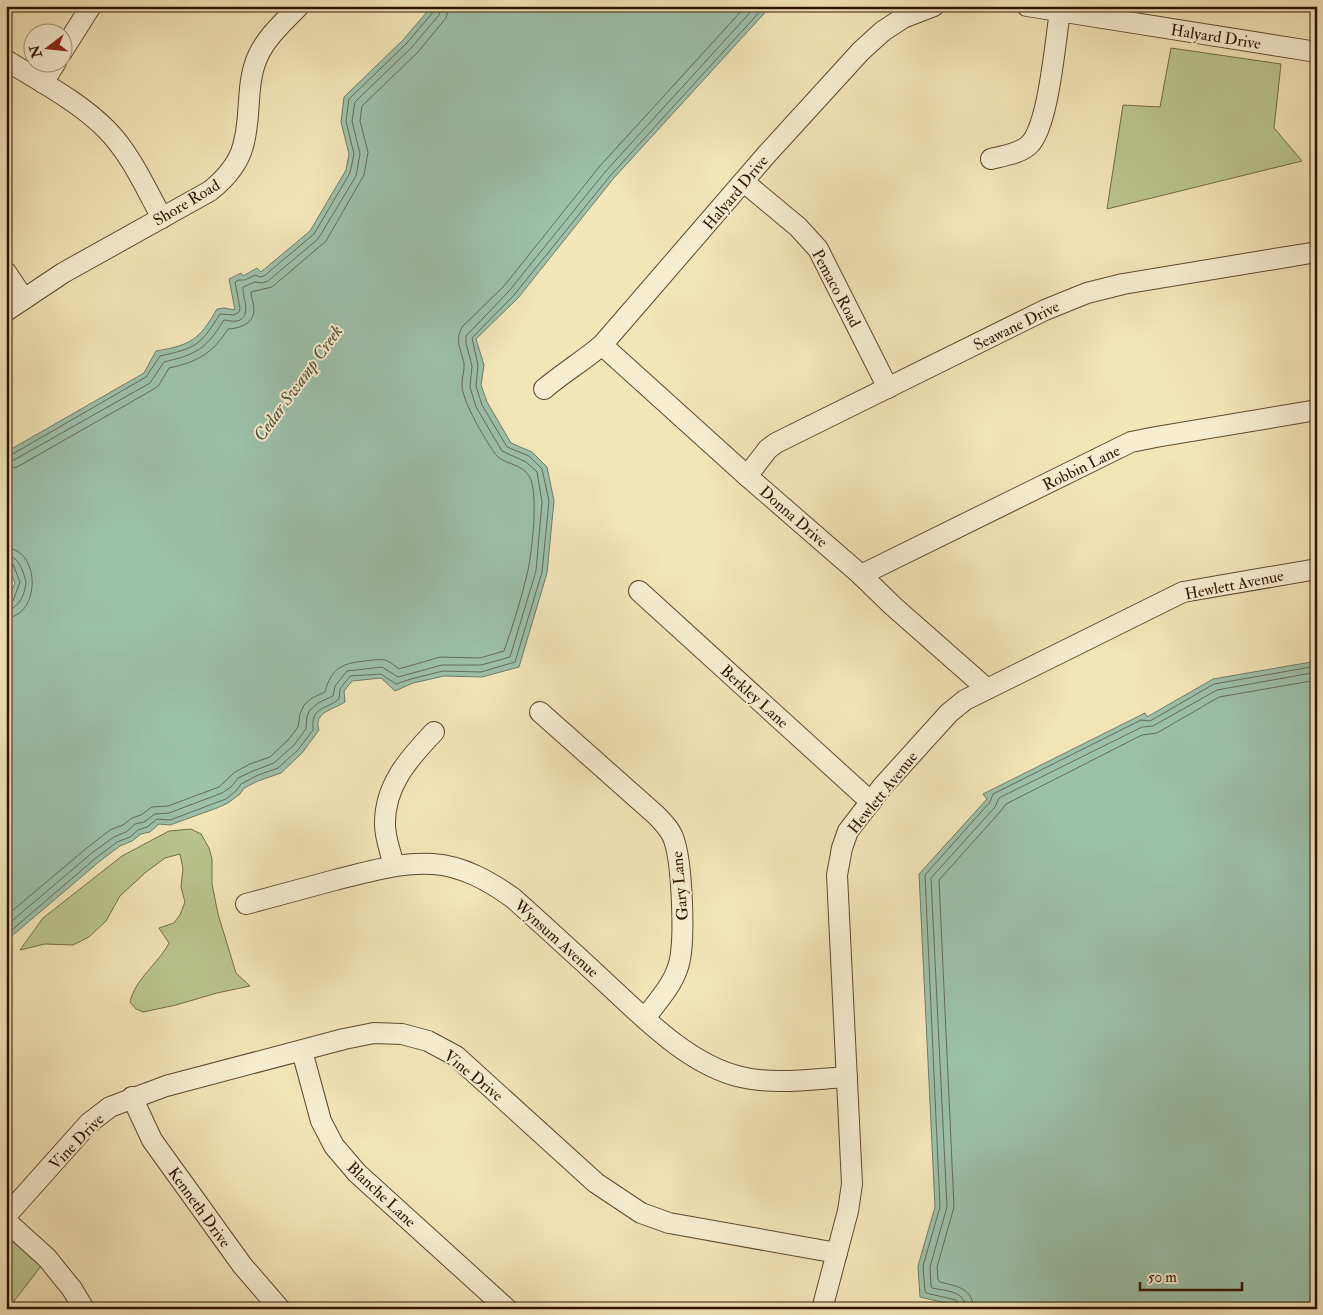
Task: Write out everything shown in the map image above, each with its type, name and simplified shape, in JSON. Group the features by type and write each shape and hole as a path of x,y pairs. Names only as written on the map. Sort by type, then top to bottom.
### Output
{"street":[{"path":"72,37 92,6"},
{"name":"Shore Road","path":"6,311 63,273 210,191 226,178 235,165 243,146 247,125 250,84 258,56 266,42 300,6"},
{"name":"Halyard Drive","path":"544,389 602,345 767,154 861,51 883,32 904,18 934,6"},
{"name":"Halyard Drive","path":"1027,6 1317,52"},
{"path":"991,159 1022,149 1030,144 1036,134 1044,114 1060,12"},
{"path":"6,60 90,114 108,131 123,149 162,218"},
{"path":"43,83 50,72"},
{"name":"Pemaco Road","path":"744,182 798,227 818,249 888,388"},
{"name":"Seawane Drive","path":"747,476 768,450 776,444 1045,310 1087,293 1123,284 1317,252"},
{"path":"6,272 24,299"},
{"name":"Donna Drive","path":"602,345 747,476 862,575 893,606 986,688"},
{"name":"Robbin Lane","path":"862,575 1131,442 1317,410"},
{"name":"Hewlett Avenue","path":"822,1309 848,1211 852,1184 837,875 842,848 848,830 882,787 949,713 965,700 986,688 1182,592 1317,569"},
{"name":"Berkley Lane","path":"639,591 871,802"},
{"name":"Gary Lane","path":"540,712 656,815 666,825 674,838 679,863 681,950 678,966 668,987 645,1018"},
{"path":"394,866 384,825 389,796 399,773 434,732"},
{"name":"Wynsum Avenue","path":"246,904 364,872 394,866 435,864 464,870 492,883 513,898 645,1018 684,1050 724,1072 770,1081 847,1077"},
{"name":"Vine Drive","path":"6,1216 89,1122 110,1107 132,1097 166,1086 344,1039 374,1033 402,1034 428,1041 456,1056 596,1183 641,1212 669,1223 837,1252"},
{"name":"Blanche Lane","path":"302,1051 322,1121 334,1146 357,1173 507,1309"},
{"name":"Kenneth Drive","path":"132,1097 152,1140 242,1265 280,1309"},
{"path":"6,1221 46,1258 72,1290 84,1309"}],"shaded area":[{"path":"1171,48 1281,64 1274,128 1302,161 1107,209 1123,105 1160,107"},
{"path":"191,829 201,834 209,848 212,859 212,884 218,914 236,973 250,986 143,1012 136,1009 130,1002 137,986 169,943 159,928 174,923 180,915 185,902 181,887 183,869 180,854 165,858 146,872 120,896 106,921 89,937 73,945 45,944 20,950 43,918 122,856 169,831"},
{"path":"6,1227 45,1261 8,1309 6,1309"}],"water":[{"name":"Cedar Swamp Creek","path":"432,6 771,6 613,179 518,298 476,339 484,365 481,385 487,402 511,443 532,452 547,467 554,501 547,573 519,667 482,677 444,676 413,683 395,691 381,678 352,681 344,691 345,702 321,715 318,724 319,730 302,753 281,773 244,788 240,794 228,803 217,808 170,825 159,824 150,832 141,834 132,841 120,846 6,941 6,604 15,583 6,561 6,452 144,373 156,351 178,346 193,339 205,328 217,309 235,310 229,279 241,273 243,276 257,268 261,272 310,231 346,170 349,154 341,122 344,97 403,40"},
{"path":"1317,661 1317,1309 954,1309 954,1305 920,1297 918,1266 935,1207 919,874 987,799 983,794 1145,713 1147,717 1213,679"}]}
